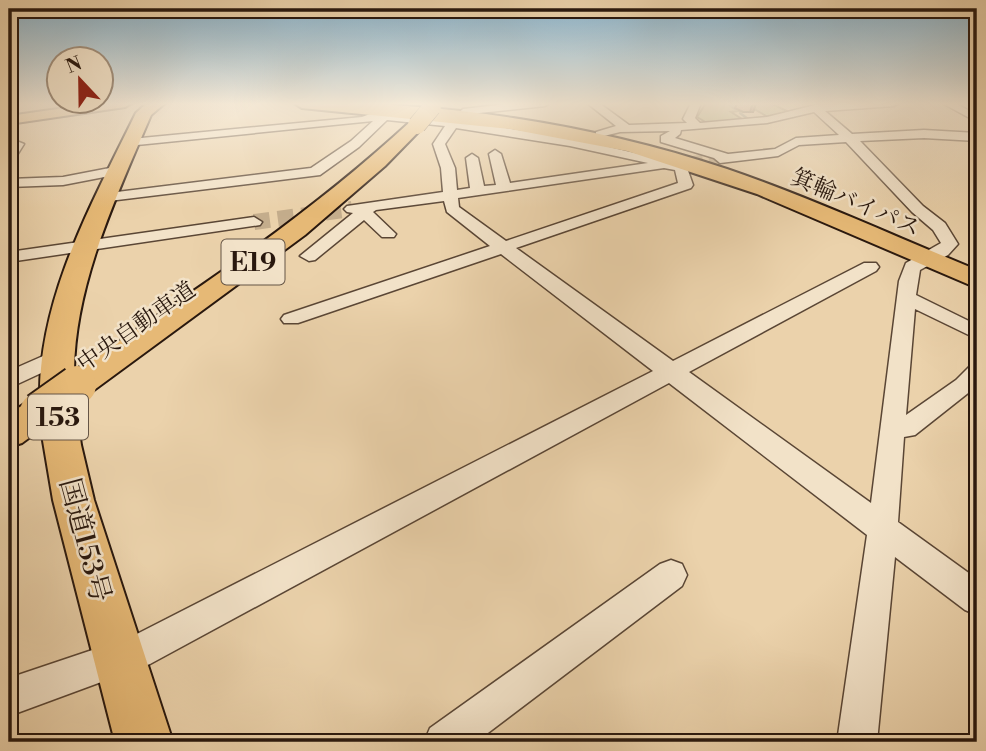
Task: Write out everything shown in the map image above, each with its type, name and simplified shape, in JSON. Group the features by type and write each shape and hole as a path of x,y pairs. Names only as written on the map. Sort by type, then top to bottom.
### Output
{"highway":[{"name":"国道153号","path":"133,138 74,286 71,370 58,412 77,514 145,742"},
{"name":"中央自動車道","path":"9,433 23,400 289,235 370,169 389,138"},
{"name":"箕輪バイパス","path":"587,138 669,156 766,190 932,257 977,271"},
{"name":"箕輪バイパス","path":"613,138 678,153 729,170 932,257 977,280"}],"street":[{"path":"9,183 73,180 275,138"},
{"path":"120,170 315,172 364,138"},
{"path":"443,138 439,144 446,157 452,209 977,599"},
{"path":"291,319 686,186 683,170 671,164 561,138"},
{"path":"667,138 723,158 778,152 787,146 815,140 866,138"},
{"path":"759,138 787,146"},
{"path":"852,139 906,194 912,204 948,235 950,244 912,267 906,297 891,427 872,644 857,742"},
{"path":"9,142 18,144 9,157"},
{"path":"495,153 504,187"},
{"path":"472,158 478,191"},
{"path":"309,256 363,209 671,164"},
{"path":"363,209 388,234"},
{"path":"9,257 254,222"},
{"path":"9,697 138,652 870,267"},
{"path":"906,297 977,333"},
{"path":"891,427 906,428 964,386 977,372"},
{"path":"444,742 671,575"}],"tunnel":[{"path":"673,164 720,159"},
{"path":"254,222 352,209"}]}
